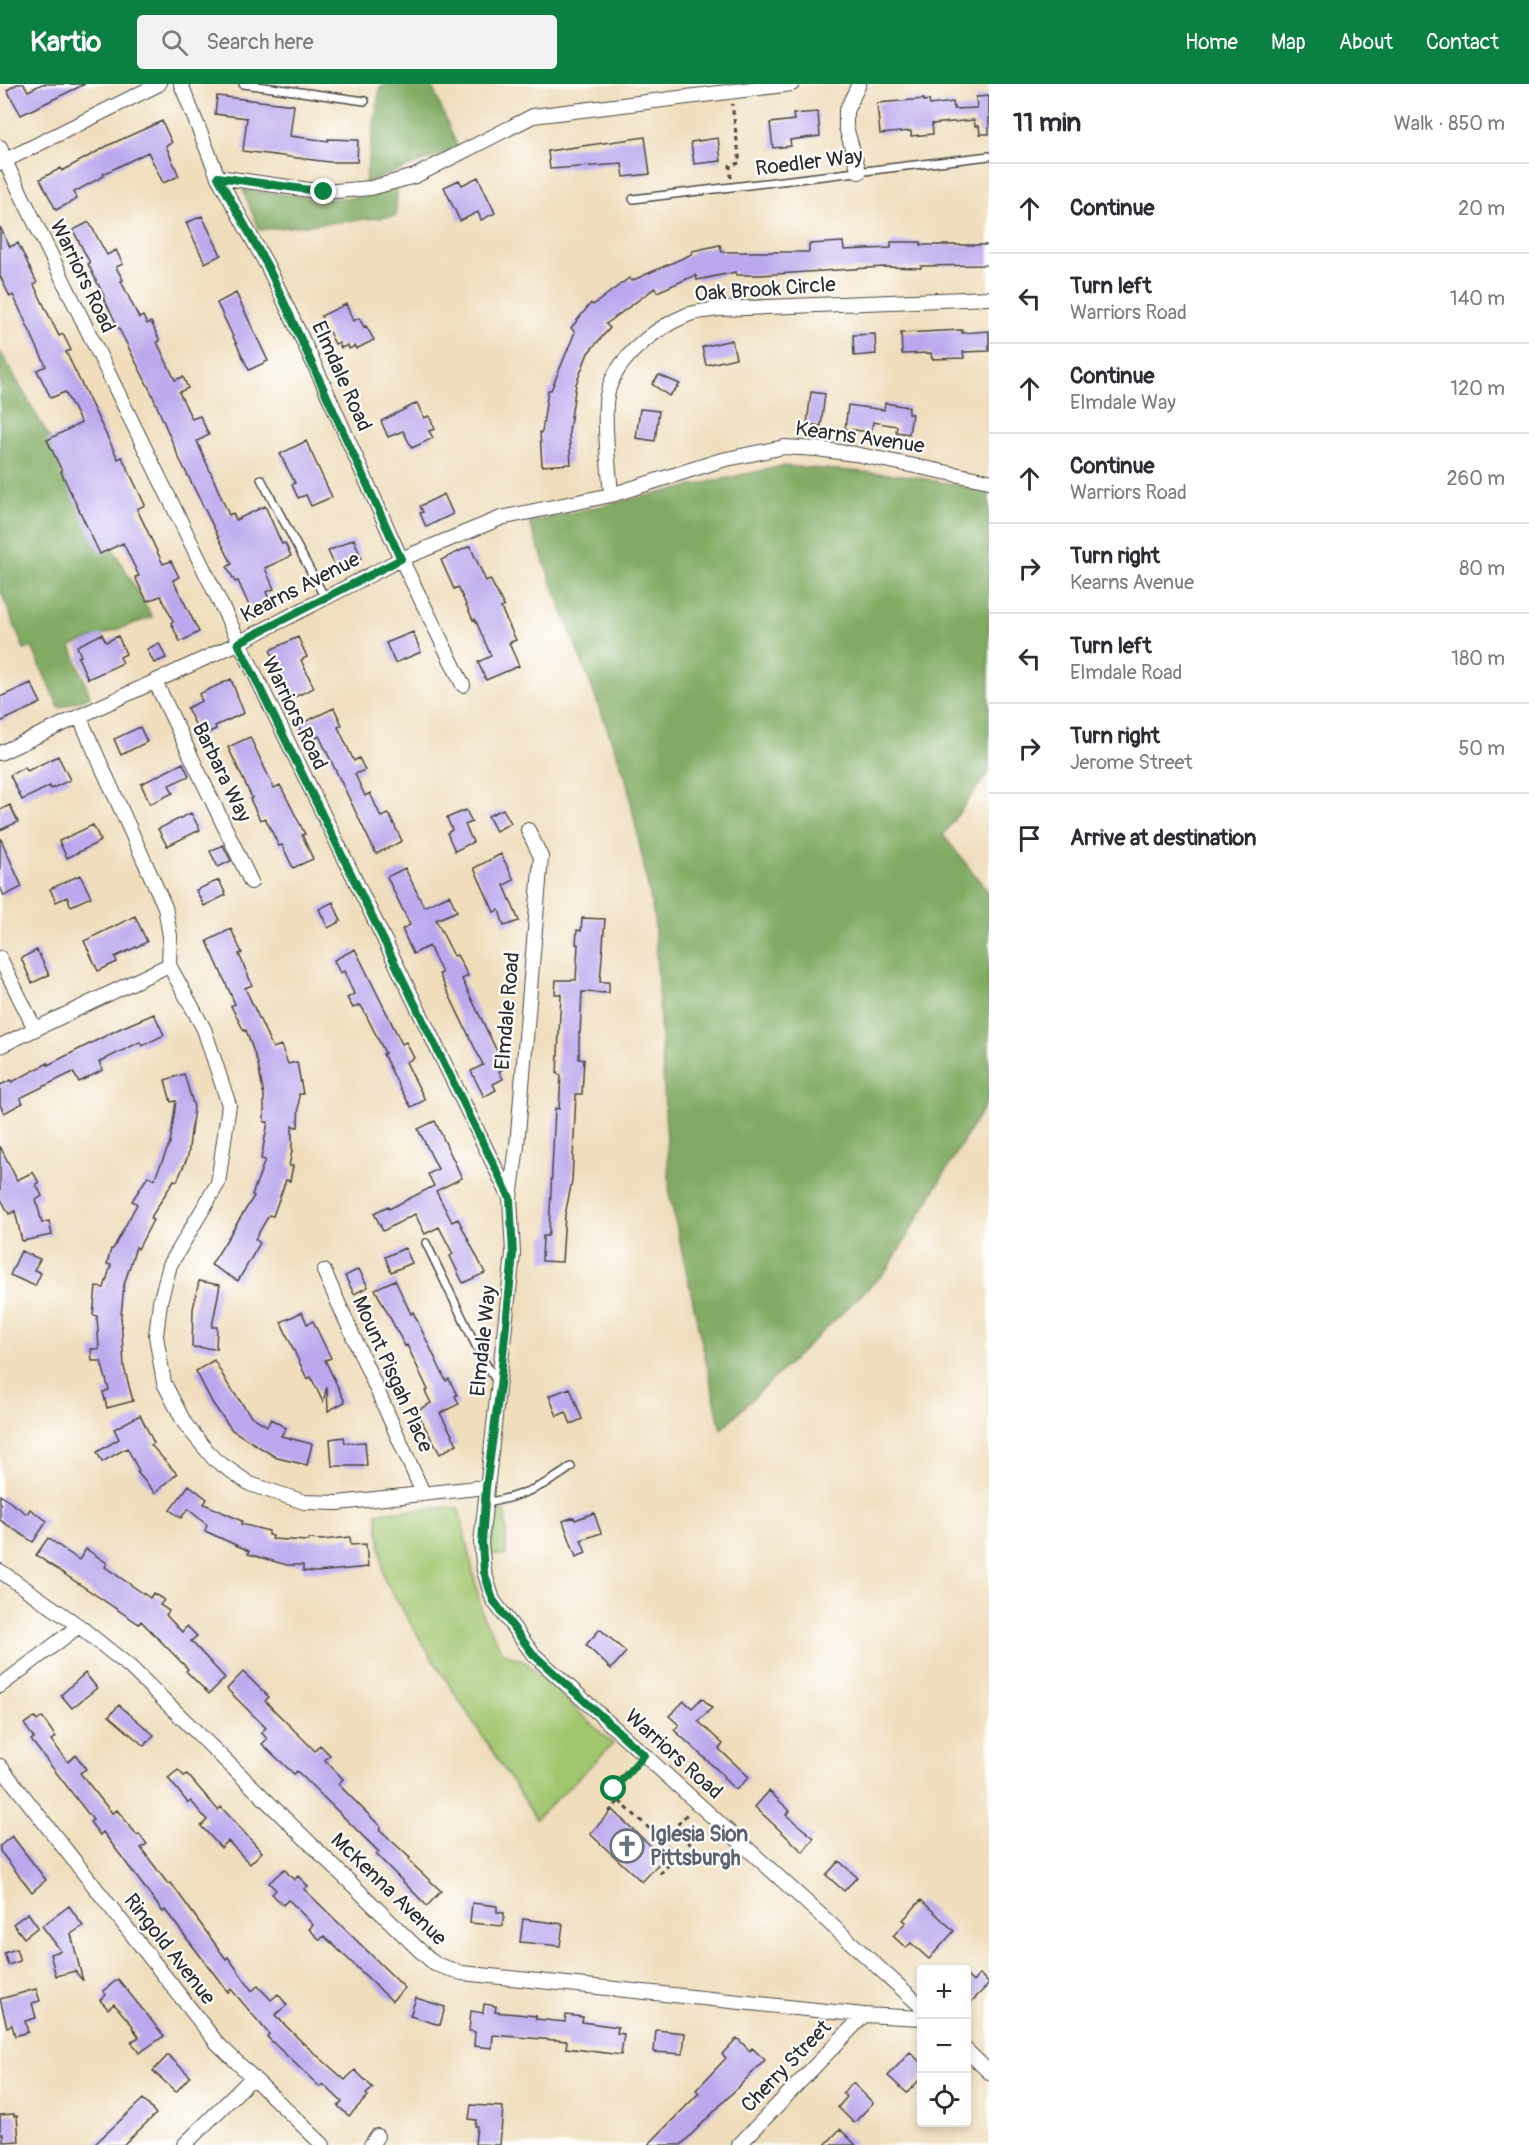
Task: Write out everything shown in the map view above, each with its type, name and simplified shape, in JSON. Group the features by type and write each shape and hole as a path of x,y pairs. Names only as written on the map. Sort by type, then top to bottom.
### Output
{"street":[{"path":"2,157 159,84"},
{"name":"Elmdale Road","path":"181,84 218,177 268,267 401,559 464,685"},
{"path":"218,177 324,192 371,188 415,176 533,116 792,84"},
{"path":"859,84 846,111 846,127 859,172"},
{"name":"Warriors Road","path":"2,157 510,1198"},
{"name":"Oak Brook Circle","path":"611,495 606,433 606,401 610,389 617,373 634,351 662,329 688,314 719,309 989,298"},
{"name":"Kearns Avenue","path":"0,753 238,643 401,559 501,518 611,495 722,460 784,447 855,454 989,481"},
{"name":"Barbara Way","path":"155,681 251,882"},
{"path":"80,716 165,907 170,936 169,965 204,1029 229,1105 218,1183 170,1265 160,1302 156,1336 164,1383 184,1424 214,1459 250,1484 304,1502 338,1503 486,1487"},
{"name":"Elmdale Road","path":"510,1198 517,1146 541,857 528,830"},
{"path":"0,958 35,1029"},
{"path":"0,1046 169,965"},
{"name":"Elmdale Way","path":"486,1487 500,1386 513,1254 510,1198"},
{"name":"Mount Pisgah Place","path":"324,1271 423,1493"},
{"name":"Warriors Road","path":"486,1487 482,1543 484,1572 493,1600 533,1654 917,2003"},
{"name":"McKenna Avenue","path":"0,1571 79,1626 138,1674 435,1964 462,1973 864,2015 917,2018"},
{"path":"0,1686 79,1626"},
{"name":"Ringold Avenue","path":"0,1766 217,2043 323,2145"},
{"name":"Cherry Street","path":"739,2145 864,2015"},
{"path":"971,2055 989,2072"},
{"path":"184,2145 253,2077"}],"lane":[{"path":"243,84 365,101"},
{"name":"Roedler Way","path":"633,199 989,156"},
{"path":"261,479 325,598"},
{"path":"426,1243 482,1358 500,1386"},
{"path":"485,1503 505,1500 555,1479 571,1467"}],"path":[{"path":"730,90 740,163 730,165 732,188"},
{"path":"644,1755 614,1789 620,1801 677,1856 660,1874"},
{"path":"609,1812 620,1801"},
{"path":"663,1841 697,1804"},
{"path":"674,1829 704,1857"}],"green space":[{"path":"389,84 431,84 458,148 365,183 380,88"},
{"path":"397,187 396,216 259,230 243,190 325,199 365,197"},
{"path":"0,351 152,617 71,646 90,696 59,708 32,647 24,649 0,589"},
{"path":"782,466 903,475 989,491 989,771 943,835 989,893 989,1098 887,1270 721,1429 670,1197 654,916 626,778 529,522"},
{"path":"449,1507 459,1509 483,1617 503,1652 525,1662 613,1744 536,1819 428,1652 384,1579 377,1513"},
{"path":"494,1511 506,1512 506,1555 491,1554"}],"building":[{"path":"17,84 24,84 28,91 42,84 85,84 21,115 7,90"},
{"path":"217,96 294,105 290,136 328,141 328,139 358,140 357,162 329,162 243,151 247,118 215,114"},
{"path":"989,96 989,134 980,134 979,126 975,126 974,120 932,124 933,134 911,136 911,131 880,134 877,103 924,99 924,101 929,100 930,105 953,102 954,109 977,108 976,97"},
{"path":"818,112 820,136 790,140 791,146 773,148 770,123 794,120 793,114"},
{"path":"162,121 172,143 166,146 179,176 163,183 148,152 103,174 104,176 74,192 77,199 56,210 40,179 61,168 62,171 109,145"},
{"path":"645,137 650,174 624,177 622,164 550,169 548,151"},
{"path":"718,138 721,161 694,164 691,142"},
{"path":"478,177 495,213 481,220 478,212 460,221 444,187 459,180 462,185"},
{"path":"202,216 221,255 205,263 186,223"},
{"path":"89,222 107,255 116,250 123,264 116,267 139,318 143,316 147,324 151,322 160,341 157,342 175,380 183,377 188,388 179,392 192,419 200,416 209,435 197,441 229,515 233,513 236,520 265,506 282,544 285,543 291,556 265,568 274,589 266,592 270,601 251,610 238,581 235,582 227,567 232,564 179,458 151,392 103,297 88,264 90,263 73,230"},
{"path":"0,227 10,247 18,243 37,283 34,285 59,336 63,334 71,350 66,352 118,459 122,457 145,505 137,509 163,564 171,561 179,577 173,580 199,632 180,642 161,596 147,601 135,577 139,576 123,543 100,554 47,440 81,423 65,392 51,398 37,370 46,366 13,295 10,297 0,276"},
{"path":"843,242 844,250 891,248 891,242 921,242 921,245 989,245 989,265 883,267 761,275 736,275 736,272 697,280 696,275 657,292 655,288 606,324 610,328 588,353 576,384 569,432 571,464 542,466 540,432 542,432 548,390 551,390 575,332 571,328 591,303 593,305 629,278 631,281 692,254 692,251 720,245 722,252 809,252 809,244"},
{"path":"236,293 268,361 249,370 217,303"},
{"path":"346,304 353,321 359,318 374,340 356,349 355,346 349,349 348,345 341,348 339,343 335,344 321,316"},
{"path":"962,330 962,333 989,331 989,351 963,352 964,358 932,359 931,353 902,354 901,333"},
{"path":"875,334 876,354 854,356 853,335"},
{"path":"732,340 736,358 706,365 702,347"},
{"path":"659,375 680,384 669,396 652,384"},
{"path":"811,392 825,394 821,426 807,424"},
{"path":"417,403 424,418 429,416 435,429 429,431 433,438 412,448 403,431 388,437 381,421"},
{"path":"885,403 909,407 908,414 912,414 909,434 896,432 897,426 873,422 871,432 845,429 848,405 884,410"},
{"path":"640,409 659,411 655,441 636,438"},
{"path":"306,441 332,497 311,506 306,495 298,498 292,485 295,483 280,454"},
{"path":"444,494 453,514 426,527 420,513 423,512 420,506"},
{"path":"354,539 361,558 337,570 328,551"},
{"path":"470,546 486,581 490,579 504,606 501,608 516,640 509,643 519,666 486,680 478,662 491,656 475,619 473,620 458,587 454,589 441,560"},
{"path":"413,632 421,652 395,663 386,643"},
{"path":"102,634 106,642 118,636 126,654 120,657 123,663 88,679 78,657 81,656 77,646"},
{"path":"298,637 307,657 301,660 314,688 288,700 281,685 285,683 270,650"},
{"path":"159,643 166,658 154,663 147,649"},
{"path":"231,679 244,713 215,726 216,729 201,736 187,708 202,701 199,694"},
{"path":"31,683 41,703 0,722 0,697"},
{"path":"334,708 342,725 338,727 354,761 359,758 365,770 355,774 365,796 370,793 381,817 389,814 402,841 376,854 319,736 307,743 298,725"},
{"path":"140,727 147,742 121,755 114,739"},
{"path":"250,737 274,788 280,785 305,834 302,835 313,859 293,868 265,818 260,820 228,747"},
{"path":"58,756 70,780 51,789 50,786 22,800 10,775 25,767 27,771"},
{"path":"183,763 189,776 169,785 173,793 150,804 141,784"},
{"path":"10,805 18,822 0,830 0,810"},
{"path":"503,809 511,823 496,831 488,816"},
{"path":"466,810 472,822 465,825 473,842 455,851 447,833 452,830 447,818"},
{"path":"191,813 200,830 167,846 158,829"},
{"path":"93,825 101,841 67,858 59,841"},
{"path":"0,837 22,887 4,896 0,886"},
{"path":"223,845 231,861 218,867 210,851"},
{"path":"501,854 514,880 504,885 519,921 504,926 499,910 494,912 474,868"},
{"path":"405,868 424,907 449,895 457,911 436,920 454,956 457,955 468,976 462,979 505,1068 499,1071 503,1079 493,1084 496,1090 484,1097 471,1071 483,1065 439,974 442,973 429,946 413,954 402,929 410,925 387,877"},
{"path":"80,875 91,897 71,906 67,897 56,902 50,889"},
{"path":"219,880 226,895 204,906 196,890"},
{"path":"333,902 341,921 328,928 319,909"},
{"path":"135,916 147,942 115,957 117,962 98,971 84,941"},
{"path":"582,918 605,919 600,982 609,982 609,993 582,992 579,1059 584,1059 582,1094 576,1094 572,1181 565,1215 562,1262 542,1261 543,1236 548,1236 549,1232 555,1108 559,1109 561,1075 557,1074 561,994 555,994 556,980 576,980 577,930 581,931"},
{"path":"231,929 242,953 239,954 252,985 245,988 273,1048 281,1045 288,1064 297,1062 303,1094 299,1094 298,1127 292,1126 292,1151 289,1166 293,1166 290,1181 286,1180 273,1216 269,1215 255,1239 260,1243 238,1281 211,1265 254,1196 252,1195 265,1160 261,1159 268,1122 264,1122 264,1096 258,1064 246,1030 244,1031 231,1006 235,1004 207,941"},
{"path":"355,949 402,1044 406,1042 414,1058 406,1062 425,1100 411,1107 383,1054 385,1053 363,1009 360,1005 353,1008 347,998 354,994 344,971 340,973 334,960"},
{"path":"37,950 49,975 32,983 21,958"},
{"path":"154,1014 164,1035 142,1046 140,1042 99,1062 103,1070 79,1082 73,1072 20,1098 23,1103 4,1113 0,1105 0,1085 11,1080 12,1082"},
{"path":"184,1074 194,1107 188,1156 177,1181 174,1180 150,1219 153,1220 138,1249 136,1247 124,1285 121,1316 124,1367 133,1401 107,1408 103,1392 109,1390 101,1361 92,1361 91,1349 99,1349 97,1316 93,1315 96,1287 104,1288 111,1265 107,1264 111,1249 137,1204 132,1201 148,1176 154,1180 170,1143 176,1101 171,1102 165,1080"},
{"path":"435,1121 462,1178 436,1191 452,1222 458,1219 485,1273 463,1283 450,1256 453,1254 439,1227 425,1234 415,1214 383,1231 374,1213 388,1206 389,1209 434,1186 428,1174 438,1169 418,1129"},
{"path":"0,1146 17,1180 33,1172 42,1196 36,1200 42,1223 49,1221 52,1235 22,1241 15,1211 9,1214 0,1197"},
{"path":"405,1248 412,1263 391,1272 385,1257"},
{"path":"21,1251 40,1259 34,1270 41,1273 35,1286 10,1275"},
{"path":"359,1269 368,1287 354,1294 345,1276"},
{"path":"395,1280 446,1381 449,1379 457,1395 455,1396 459,1404 440,1413 457,1444 440,1454 416,1411 431,1403 425,1391 428,1390 407,1345 405,1346 375,1289"},
{"path":"199,1281 220,1285 212,1327 217,1327 216,1349 192,1347 193,1309"},
{"path":"302,1312 307,1324 313,1321 331,1358 325,1360 345,1402 328,1411 327,1387 323,1402 311,1377 307,1379 281,1322"},
{"path":"214,1360 229,1386 251,1416 267,1426 271,1419 286,1428 281,1436 312,1444 307,1465 277,1458 232,1430 213,1404 196,1371"},
{"path":"570,1388 582,1419 571,1424 566,1412 557,1416 549,1396"},
{"path":"140,1415 154,1443 151,1445 177,1474 155,1493 137,1472 139,1471 127,1448 102,1462 97,1452 119,1439 114,1429"},
{"path":"344,1437 345,1443 365,1442 367,1466 332,1466 330,1439"},
{"path":"189,1485 207,1499 204,1504 242,1521 241,1524 269,1531 268,1535 273,1536 272,1539 308,1541 308,1539 350,1537 351,1545 366,1544 368,1567 317,1572 303,1571 303,1565 287,1565 248,1554 249,1551 205,1531 207,1525 188,1509 181,1518 170,1510"},
{"path":"0,1495 27,1514 30,1509 47,1521 33,1542 0,1520"},
{"path":"594,1513 601,1533 581,1540 586,1553 576,1557 563,1521 574,1517 575,1520"},
{"path":"48,1538 79,1560 86,1549 107,1563 105,1567 150,1598 153,1593 164,1600 160,1605 169,1611 166,1615 182,1632 187,1626 197,1636 191,1641 225,1678 209,1694 141,1621 139,1624 36,1555"},
{"path":"600,1629 626,1652 611,1669 586,1645"},
{"path":"243,1672 269,1697 265,1701 315,1751 320,1745 330,1755 325,1760 343,1779 338,1784 381,1827 379,1829 410,1858 408,1860 441,1891 427,1906 376,1854 379,1852 297,1771 294,1774 262,1744 267,1739 261,1732 266,1728 227,1689"},
{"path":"85,1673 97,1688 72,1708 61,1695"},
{"path":"702,1698 712,1708 698,1721 723,1744 719,1749 749,1777 736,1790 674,1730 679,1725 669,1716 684,1701 692,1708"},
{"path":"119,1705 154,1735 144,1746 109,1716"},
{"path":"34,1717 37,1721 42,1717 56,1737 51,1740 68,1762 76,1755 86,1769 80,1773 112,1813 117,1810 147,1844 141,1848 168,1884 171,1883 252,1991 258,1986 271,2000 278,1994 287,2005 275,2015 302,2042 345,2080 355,2070 373,2088 349,2116 338,2106 342,2102 323,2084 320,2087 267,2037 269,2034 231,1989 228,1992 165,1910 163,1912 103,1832 100,1835 90,1822 93,1820 31,1740 34,1738 24,1724"},
{"path":"178,1770 184,1776 187,1774 218,1810 221,1807 262,1852 250,1864 228,1841 221,1848 201,1826 207,1820 191,1801 188,1803 168,1778"},
{"path":"769,1791 790,1811 786,1815 814,1838 803,1852 755,1807"},
{"name":"Iglesia Sion Pittsburgh","path":"612,1810 664,1858 642,1882 590,1834"},
{"path":"12,1836 46,1880 32,1892 0,1851 0,1846"},
{"path":"839,1861 857,1877 844,1891 826,1875"},
{"path":"284,1869 294,1880 298,1876 308,1886 304,1889 405,1988 392,2001 324,1936 320,1940 309,1929 313,1925 292,1903 288,1900 283,1905 272,1894 276,1890 269,1883"},
{"path":"921,1900 954,1931 929,1959 911,1943 906,1948 893,1936 906,1922 903,1920"},
{"path":"472,1903 497,1906 497,1912 504,1913 503,1926 470,1923"},
{"path":"69,1906 83,1926 71,1934 83,1981 75,1971 56,1976 50,1954 61,1951 42,1926"},
{"path":"28,1913 38,1927 24,1938 13,1924"},
{"path":"523,1919 563,1924 560,1946 520,1942"},
{"path":"16,1949 20,1961 8,1965 4,1953"},
{"path":"980,1974 989,1984 971,2002 971,1980 973,1982"},
{"path":"118,1979 164,2036 139,2053 131,2042 139,2037 133,2026 114,2004 108,2009 100,2000 106,1995 103,1991"},
{"path":"36,1989 40,2001 32,2003 36,2018 25,2021 28,2032 15,2036 12,2025 7,2027 0,1999"},
{"path":"416,1998 445,2007 440,2025 410,2016"},
{"path":"484,2004 496,2006 495,2012 536,2016 536,2019 565,2022 566,2015 583,2017 582,2022 618,2027 617,2033 624,2034 621,2055 566,2048 567,2041 493,2035 492,2048 474,2046 475,2032 469,2031 471,2011 483,2013"},
{"path":"656,2030 685,2033 683,2054 654,2052"},
{"path":"737,2038 750,2051 752,2048 765,2060 681,2145 648,2145 699,2093 696,2090 726,2058 722,2054"},
{"path":"910,2052 917,2059 917,2082 907,2093 888,2076"},
{"path":"168,2055 190,2076 176,2092 153,2071"},
{"path":"853,2083 873,2103 854,2123 838,2107 847,2097 843,2093"},
{"path":"143,2099 156,2114 123,2145 94,2145"},
{"path":"471,2105 503,2107 500,2145 475,2144 477,2126 475,2126 476,2120 469,2119"},
{"path":"14,2114 17,2116 19,2141 3,2142 3,2134 0,2134 0,2115"},
{"path":"840,2129 856,2145 825,2145"}],"place":[{"name":"Iglesia Sion Pittsburgh","path":"627,1846"}],"route":[{"path":"324,192 218,177 268,267 321,379 401,559 238,643 510,1198 513,1254 500,1386 486,1487 482,1543 484,1572 493,1600 533,1654 644,1755 614,1789"}]}
